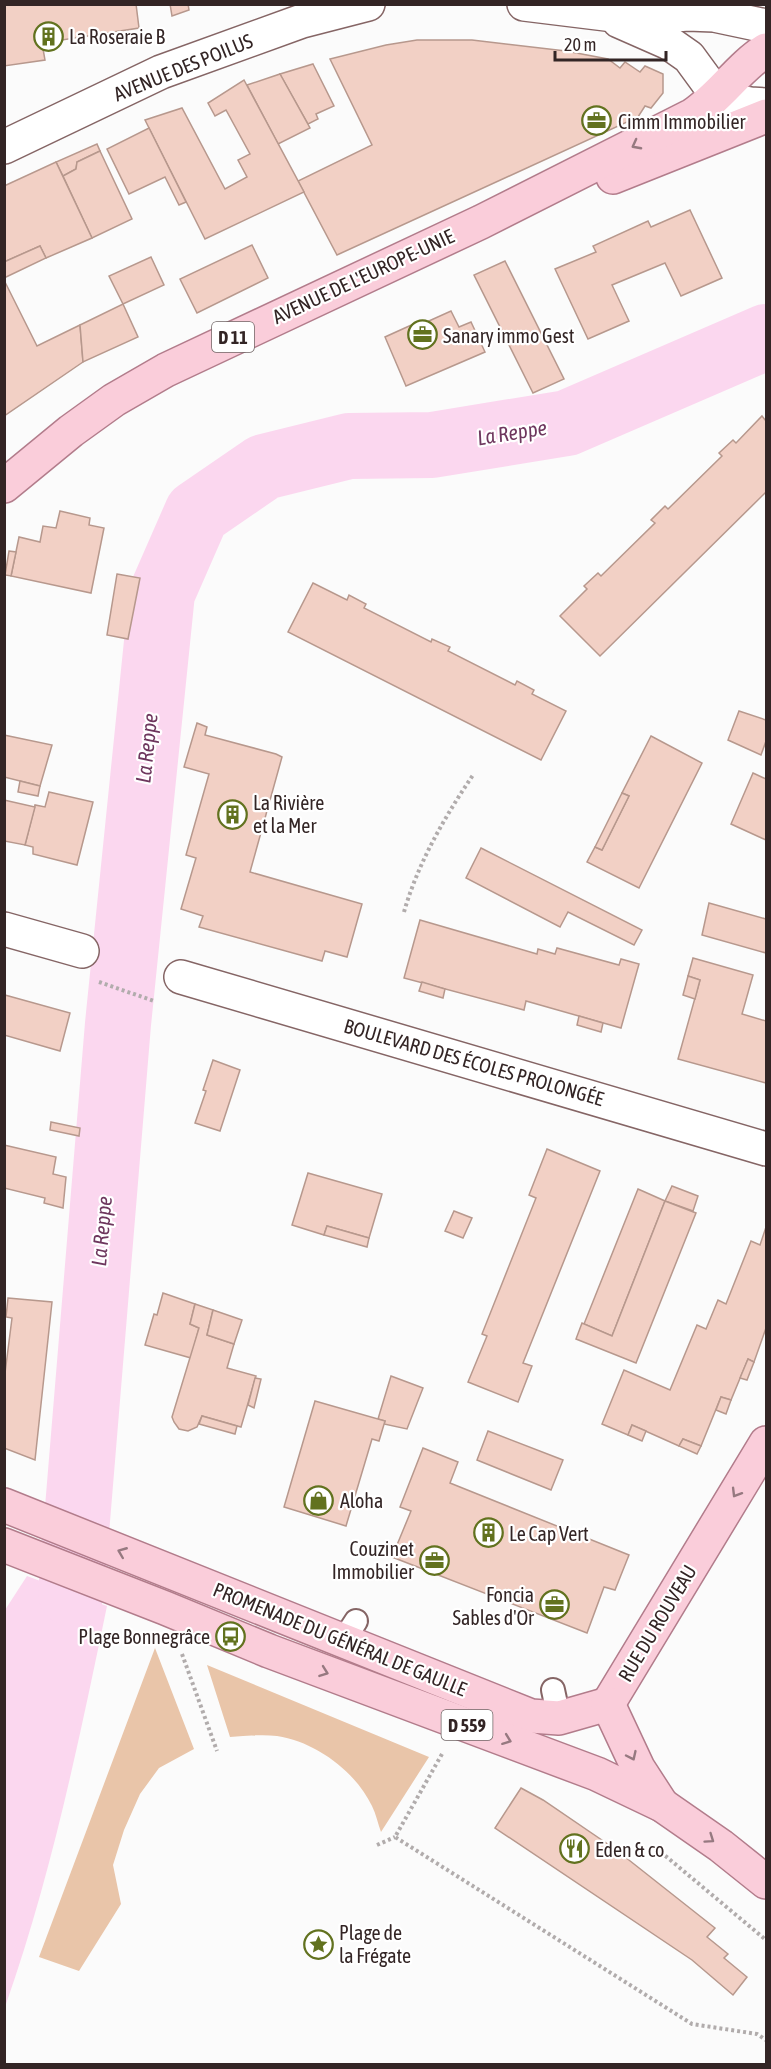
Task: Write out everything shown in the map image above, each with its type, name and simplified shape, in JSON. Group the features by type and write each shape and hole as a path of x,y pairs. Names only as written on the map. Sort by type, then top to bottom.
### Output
{"main road":[{"name":"AVENUE DE L'EUROPE-UNIE","path":"4,486 71,431 114,400 166,370 481,222 693,115 720,95 732,80 766,50"},
{"name":"AVENUE DE L'EUROPE-UNIE","path":"481,222 631,171 766,116"},
{"name":"RUE DU ROUVEAU","path":"662,1805 638,1768 608,1704 766,1443"},
{"name":"PROMENADE DU GÉNÉRAL DE GAULLE","path":"4,1505 176,1574 350,1631 531,1716 556,1704 608,1704"},
{"name":"D 559","path":"4,1545 176,1612"},
{"name":"PROMENADE DU GÉNÉRAL DE GAULLE","path":"176,1612 269,1651 597,1774 662,1805 721,1846 766,1882"}],"street":[{"name":"AVENUE DES POILUS","path":"4,147 161,72 302,21 368,4"},
{"path":"524,4 607,9 638,18 688,14 714,15 766,26"},
{"path":"607,9 633,28 669,43 689,57 720,95 729,100 766,105"},
{"path":"4,930 87,965"},
{"name":"BOULEVARD DES ÉCOLES PROLONGÉE","path":"181,977 766,1149"}],"path":[{"path":"405,912 411,889 445,816 472,775"},
{"path":"87,965 161,1003"},
{"path":"176,1612 177,1641 217,1751"},
{"path":"377,1845 394,1837 443,1755 433,1750"},
{"path":"394,1837 692,2024 758,2034 766,2040"}],"shaded area":[{"path":"27,1576 107,1606 75,1758 50,1859 5,2007 5,1610"},
{"path":"155,1648 194,1749 159,1768 140,1794 124,1830 113,1865 121,1904 79,1971 39,1957"},
{"path":"207,1665 429,1757 381,1832 375,1812 365,1793 333,1760 292,1739 260,1735 230,1737"}],"building":[{"name":"La Roseraie B","path":"4,4 136,4 139,28 42,43 45,60 4,66"},
{"path":"170,4 188,4 189,10 172,16"},
{"path":"417,40 472,40 566,51 608,59 620,68 625,62 640,72 645,66 663,74 663,93 651,108 645,106 638,117 337,255 298,181 372,145 330,59"},
{"path":"313,64 334,106 316,114 318,119 308,124 280,74"},
{"path":"280,74 310,128 278,144 247,85"},
{"path":"244,80 304,192 205,239 145,120 182,108 225,189 247,177 238,160 250,154 226,110 215,116 208,103"},
{"path":"149,128 186,202 179,205 165,177 129,194 107,149"},
{"path":"97,144 100,151 77,162 76,169 63,176 56,162"},
{"path":"100,151 132,219 92,238 63,176 76,169 77,162"},
{"path":"56,162 92,238 46,258 40,246 4,262 4,186"},
{"path":"690,210 722,278 681,296 665,263 612,285 629,321 588,339 555,269 596,252 593,246 648,221 651,227"},
{"path":"252,245 268,278 197,313 180,279"},
{"path":"40,246 46,258 4,278 4,262"},
{"path":"151,257 164,285 123,304 109,276"},
{"path":"505,261 564,379 533,393 474,275"},
{"path":"4,280 37,346 80,325 83,362 4,416"},
{"path":"123,304 138,337 83,362 80,325"},
{"path":"451,311 459,327 471,322 485,352 406,386 385,337 418,322 420,325"},
{"path":"762,416 766,421 766,492 600,656 560,616 587,589 584,586 598,573 601,576 655,523 651,520 665,506 668,509 722,456 719,453 733,440 736,443"},
{"path":"60,511 90,518 89,525 104,528 91,593 11,576 19,537 40,542 43,526 56,528"},
{"path":"9,551 16,552 11,576 5,575"},
{"path":"117,574 140,578 128,639 107,635"},
{"path":"313,583 347,600 349,595 366,604 364,608 431,642 432,639 450,647 448,651 515,685 517,681 534,690 532,694 566,711 541,760 288,632"},
{"path":"739,711 766,720 766,741 761,755 728,740"},
{"name":"La Rivière et la Mer","path":"197,723 207,727 205,735 282,757 250,872 362,904 347,957 325,951 322,961 199,927 203,916 181,909 196,858 186,855 209,774 184,767"},
{"path":"4,735 52,745 40,786 4,777"},
{"path":"651,736 702,763 639,888 587,862 595,847 602,850 629,796 622,793"},
{"path":"753,773 766,779 766,840 731,824"},
{"path":"20,781 40,786 38,796 18,792"},
{"path":"49,792 93,802 77,865 33,854 33,847 25,845 35,805 45,807"},
{"path":"622,793 629,796 602,850 595,847"},
{"path":"4,800 35,807 25,845 4,841"},
{"path":"481,848 642,930 634,945 568,912 560,927 466,878"},
{"path":"709,903 766,919 766,953 702,935"},
{"path":"420,920 537,954 538,949 555,954 557,948 619,965 621,959 639,964 621,1028 526,1001 524,1010 404,978"},
{"path":"693,958 753,975 742,1014 766,1021 766,1083 678,1059 700,980 688,976"},
{"path":"688,976 700,980 695,999 683,995"},
{"path":"422,982 445,989 443,998 419,991"},
{"path":"5,995 70,1013 60,1051 4,1035"},
{"path":"579,1016 603,1023 601,1032 577,1025"},
{"path":"213,1060 240,1070 220,1131 195,1123"},
{"path":"51,1122 80,1128 79,1136 50,1130"},
{"path":"4,1145 56,1157 53,1174 66,1177 63,1208 44,1203 45,1198 4,1188"},
{"path":"547,1149 600,1171 523,1363 532,1366 518,1402 468,1382 487,1336 482,1334 536,1198 529,1195"},
{"path":"308,1173 382,1194 369,1238 327,1226 324,1235 292,1225"},
{"path":"672,1186 698,1196 693,1211 665,1201"},
{"path":"638,1189 665,1201 612,1336 584,1324"},
{"path":"665,1201 696,1213 636,1363 576,1339 582,1323 612,1336"},
{"path":"454,1211 472,1218 463,1238 445,1231"},
{"path":"327,1226 369,1238 367,1247 324,1235"},
{"path":"766,1227 766,1328 754,1362 748,1359 731,1400 721,1397 701,1446 683,1439 679,1446 632,1425 628,1435 602,1424 624,1370 670,1390 697,1325 706,1329 718,1300 726,1304 751,1241 760,1245"},
{"path":"163,1293 195,1304 190,1324 199,1328 191,1358 145,1345"},
{"path":"8,1298 52,1302 35,1460 4,1448 4,1381 12,1318 6,1317"},
{"path":"195,1304 213,1310 207,1335 234,1344 227,1368 256,1376 241,1427 202,1416 197,1427 188,1431 179,1429 172,1417 199,1328 190,1324"},
{"path":"213,1310 242,1320 234,1344 207,1335"},
{"path":"748,1359 754,1362 747,1380 740,1378"},
{"path":"391,1376 423,1388 407,1429 384,1424 385,1421 378,1419"},
{"path":"255,1378 261,1379 254,1408 248,1405"},
{"path":"721,1397 731,1400 726,1414 716,1410"},
{"path":"315,1401 385,1421 379,1441 372,1439 346,1526 284,1507"},
{"path":"202,1416 237,1426 235,1434 199,1424"},
{"path":"632,1425 646,1431 642,1441 628,1435"},
{"path":"488,1431 563,1460 551,1490 477,1460"},
{"path":"683,1439 701,1446 697,1454 679,1446"},
{"name":"Le Cap Vert","path":"423,1448 458,1462 450,1483 629,1555 615,1590 604,1587 587,1633 392,1557 411,1511 400,1507"},
{"path":"521,1788 543,1800 615,1849 715,1928 707,1937 728,1954 724,1958 747,1977 733,1995 692,1960 495,1828"}],"waterway":[{"name":"La Reppe","path":"71,1593 118,1024 162,593 197,513 264,467 349,446 432,445 567,423 766,337"}],"place":[{"name":"La Roseraie B","path":"48,36"},
{"name":"Cimm Immobilier","path":"597,121"},
{"name":"Sanary immo Gest","path":"422,335"},
{"name":"La Rivière et la Mer","path":"232,814"},
{"name":"Aloha","path":"319,1500"},
{"name":"Le Cap Vert","path":"488,1533"},
{"name":"Couzinet Immobilier","path":"435,1560"},
{"name":"Foncia Sables d'Or","path":"555,1605"},
{"name":"Plage Bonnegrâce","path":"231,1636"},
{"name":"Eden & co","path":"574,1849"},
{"name":"Plage de la Frégate","path":"318,1944"}]}
